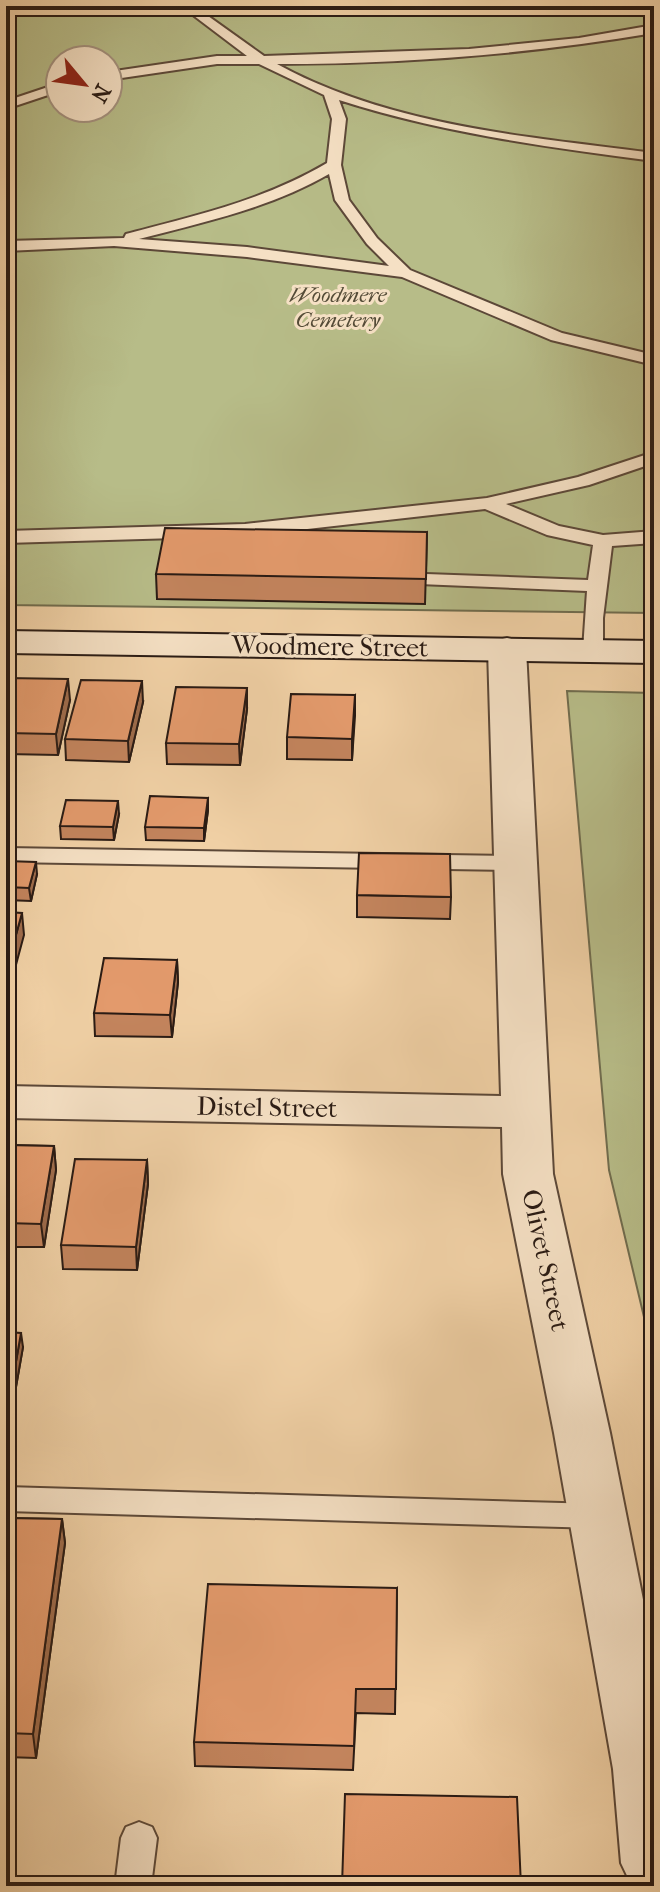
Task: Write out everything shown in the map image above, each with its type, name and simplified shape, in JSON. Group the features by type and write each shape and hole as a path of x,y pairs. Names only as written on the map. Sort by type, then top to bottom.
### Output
{"street":[{"name":"Woodmere Street","path":"6,642 654,652"},
{"name":"Olivet Street","path":"507,649 528,1174 650,1769 654,1863"},
{"name":"Distel Street","path":"6,1102 527,1112"}],"lane":[{"path":"187,6 263,60 330,94 480,131 654,157"},
{"path":"124,74 217,60 469,53 579,42 654,29"},
{"path":"6,105 44,92"},
{"path":"330,94 339,119 334,165 342,200 372,241 405,273"},
{"path":"114,242 227,212 291,190 334,165"},
{"path":"6,246 114,242 247,252 405,273 557,337 654,360"},
{"path":"6,537 245,530 487,503 583,481 654,457"},
{"path":"487,503 554,531 603,541 654,537"},
{"path":"593,650 603,541"},
{"path":"426,580 598,586"},
{"path":"6,855 517,863"},
{"path":"6,1499 598,1516"},
{"path":"133,1886 139,1838"}],"green space":[{"name":"Woodmere Cemetery","path":"6,6 654,6 654,613 6,605"},
{"path":"567,691 654,693 654,1359 609,1170"}],"building":[{"path":"165,528 427,532 426,579 156,574"},
{"path":"7,678 68,679 56,734 6,733"},
{"path":"81,680 142,681 128,741 65,739"},
{"path":"176,687 247,688 239,744 166,743"},
{"path":"291,694 355,695 352,739 287,737"},
{"path":"150,796 208,798 204,828 145,827"},
{"path":"66,800 118,801 113,827 60,826"},
{"path":"359,853 450,854 451,897 357,895"},
{"path":"6,861 36,862 29,888 6,887"},
{"path":"6,912 22,913 6,971"},
{"path":"104,958 177,960 170,1015 94,1013"},
{"path":"6,1145 54,1146 41,1224 6,1223"},
{"path":"75,1159 147,1160 136,1247 61,1245"},
{"path":"6,1332 21,1333 11,1390 6,1390"},
{"path":"6,1518 62,1519 33,1734 6,1733"},
{"path":"208,1584 397,1588 396,1689 356,1689 354,1746 194,1742"},
{"path":"345,1794 517,1797 521,1886 342,1886"}]}
